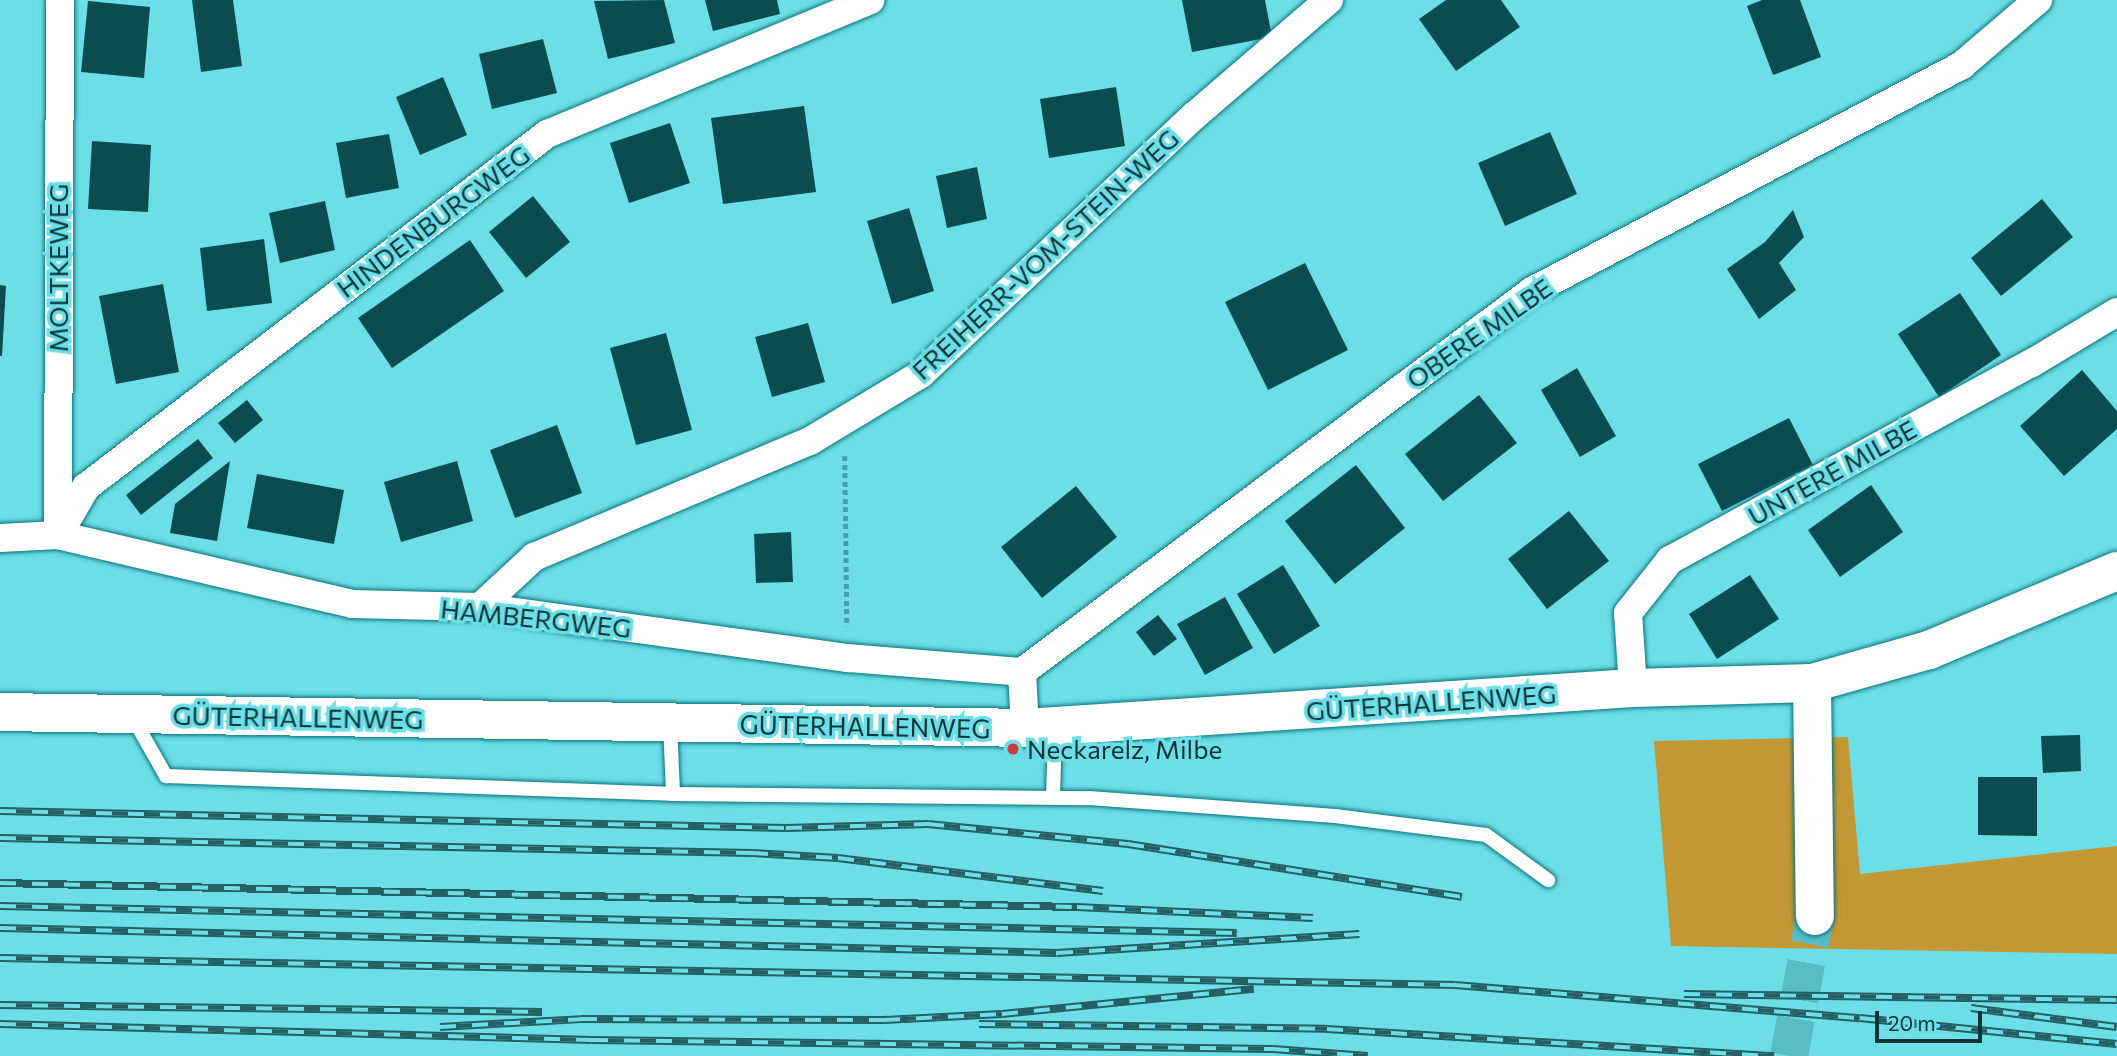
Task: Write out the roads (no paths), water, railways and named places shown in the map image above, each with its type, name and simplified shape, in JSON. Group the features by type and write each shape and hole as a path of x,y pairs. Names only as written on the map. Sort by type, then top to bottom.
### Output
{"street":[{"name":"MOLTKEWEG","path":"58,535 60,0"},
{"name":"HINDENBURGWEG","path":"58,535 86,487 547,134 870,0"},
{"name":"FREIHERR-VOM-STEIN-WEG","path":"480,607 534,557 810,441 921,374 1194,116 1329,0"},
{"name":"OBERE MILBE","path":"1022,672 1532,291 1962,65 2038,0"},
{"name":"UNTERE MILBE","path":"1633,688 1628,612 1671,560 2032,363 2117,312"},
{"name":"HAMBERGWEG","path":"0,538 58,535 352,604 480,607 848,658 1022,672"},
{"name":"GÜTERHALLENWEG","path":"0,712 1040,727 1633,688 1812,683 1929,650 2117,571"},
{"path":"1022,672 1040,727"},
{"path":"1812,683 1815,916"}],"lane":[{"path":"131,714 166,776 673,794 1053,797 1335,816 1486,835 1548,880"},
{"path":"670,723 673,794"},
{"path":"1040,727 1053,797"}],"tunnel":[{"path":"1789,1056 1815,916"}],"railway":[{"path":"0,811 786,828 928,824 1128,844 1462,897"},
{"path":"0,838 752,853 838,858 1103,891"},
{"path":"0,883 1077,907 1313,918"},
{"path":"0,906 1237,933"},
{"path":"0,928 1057,953 1359,934"},
{"path":"0,958 1455,985 1860,1018 2117,1044"},
{"path":"440,1027 581,1019 884,1020 1002,1014 1254,989"},
{"path":"1684,994 2117,1000"},
{"path":"0,1005 542,1012"},
{"path":"1971,1008 2117,1027"},
{"path":"0,1024 592,1040 1273,1049 1368,1056"},
{"path":"979,1024 1327,1029 1774,1056"}],"place":[{"name":"Neckarelz, Milbe","path":"1013,749"}]}
